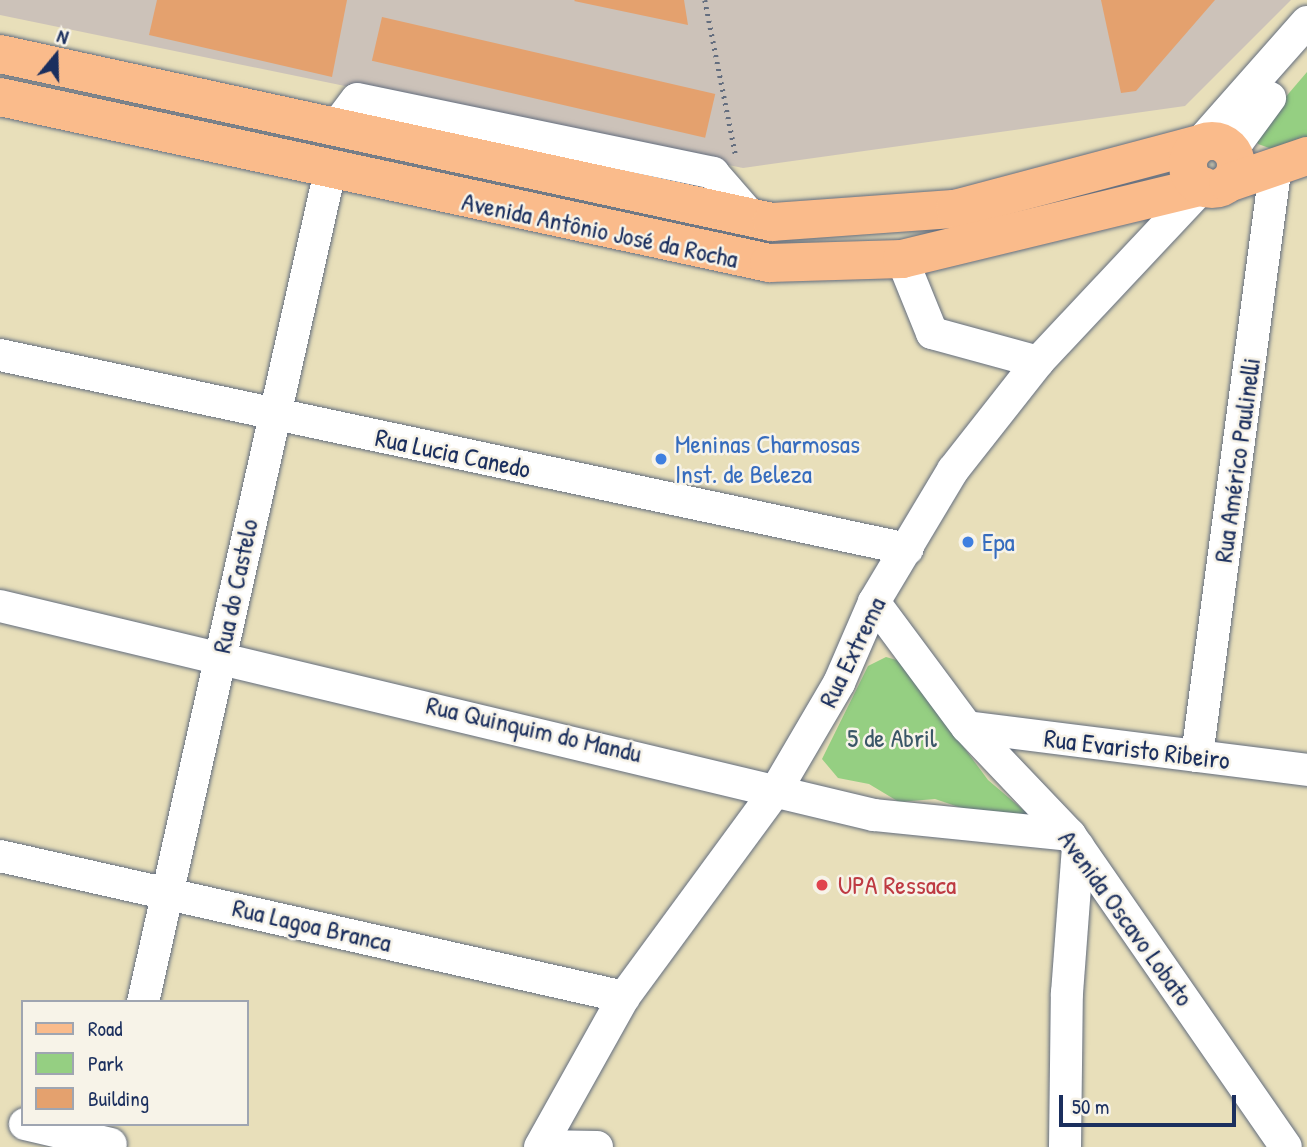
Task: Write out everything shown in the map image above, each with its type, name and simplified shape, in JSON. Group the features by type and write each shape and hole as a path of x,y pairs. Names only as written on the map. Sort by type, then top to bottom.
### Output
{"main road":[{"name":"Avenida Antônio José da Rocha","path":"0,54 753,219 831,220 955,209 1215,166"},
{"name":"Avenida Antônio José da Rocha","path":"0,97 735,261 902,259 1215,166"},
{"path":"1215,166 1292,160"}],"street":[{"path":"1215,166 1307,22"},
{"path":"1215,166 1307,54"},
{"path":"335,128 357,99 724,180 753,219"},
{"name":"Rua Américo Paulinelli","path":"1197,756 1292,160"},
{"name":"Rua Extrema","path":"540,1146 624,997 778,787 839,683 874,602 953,470 1038,362 1215,166"},
{"name":"Rua do Castelo","path":"143,1000 330,170"},
{"path":"902,259 932,333 1038,362"},
{"name":"Rua Lucia Canedo","path":"0,355 907,549"},
{"name":"Avenida Oscavo Lobato","path":"874,602 967,727 1074,840 1286,1147"},
{"name":"Rua Quinquim do Mandu","path":"0,606 220,654 778,787 874,815 1074,840"},
{"name":"Rua Evaristo Ribeiro","path":"967,727 1307,770"},
{"path":"1065,1147 1067,993 1074,840"},
{"name":"Rua Lagoa Branca","path":"0,856 167,891 624,997"},
{"path":"0,1119 21,1123"},
{"path":"37,1126 113,1138"},
{"path":"540,1146 597,1147"}],"path":[{"path":"705,0 736,157 724,180"}],"shaded area":[{"path":"0,0 1291,0 1185,106 743,168 0,15"}],"green space":[{"path":"1307,72 1307,140 1278,151 1258,144 1254,134"},
{"name":"5 de Abril","path":"886,657 900,661 988,780 1028,814 1009,824 935,799 899,802 869,784 838,778 822,759 868,666"}],"building":[{"path":"157,0 347,0 332,77 149,35"},
{"path":"684,0 688,25 574,1"},
{"path":"1101,0 1215,0 1136,91 1121,93"},
{"path":"382,17 715,94 705,138 372,61"}],"place":[{"name":"Meninas Charmosas Inst. de Beleza","path":"661,459"},
{"name":"Epa","path":"968,542"},
{"name":"UPA Ressaca","path":"822,885"}]}
